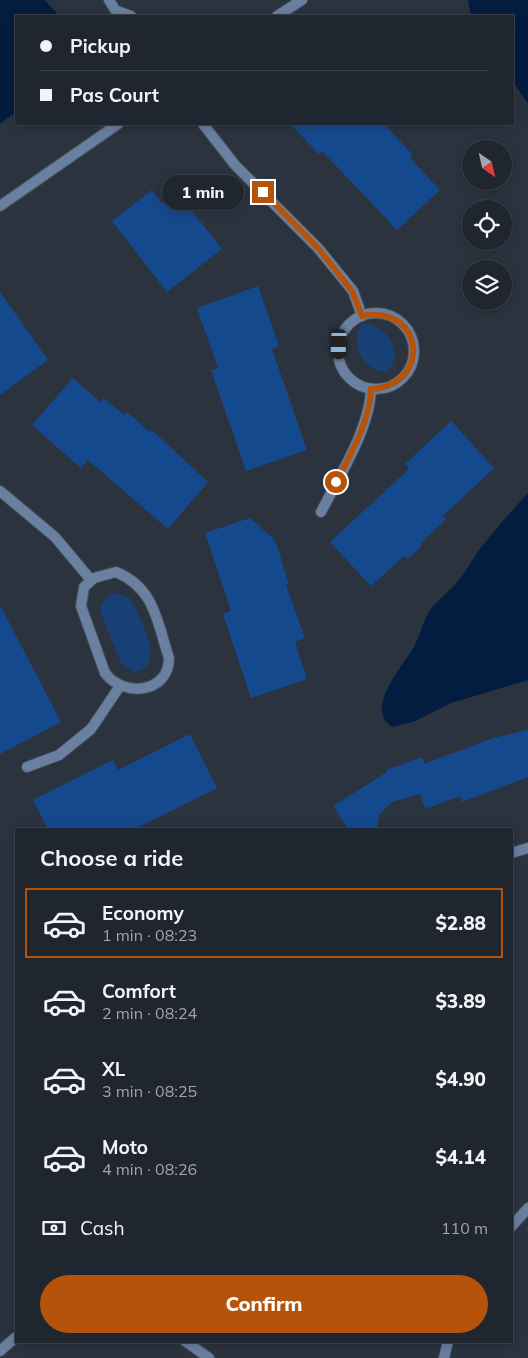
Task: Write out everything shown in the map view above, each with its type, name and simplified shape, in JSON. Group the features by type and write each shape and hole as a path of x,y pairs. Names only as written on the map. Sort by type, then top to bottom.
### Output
{"street":[{"path":"109,0 118,13"},
{"path":"279,15 302,0"},
{"path":"0,206 117,125"},
{"path":"204,125 235,164 318,248 352,291 362,316"},
{"path":"374,314 387,315 398,320 407,329 412,340 414,352 412,365 396,384 384,388 371,389 360,386 349,378 342,368 338,356 339,344 343,332 351,323 362,316 374,314"},
{"path":"321,512 351,452 371,403 371,389"},
{"path":"0,491 55,537 91,580"},
{"path":"116,572 141,586 148,596 169,658 166,673 152,685 138,689 120,686 112,682 105,673 81,606 84,587 91,580 104,574 116,572"},
{"path":"27,767 60,755 91,730 120,686"},
{"path":"513,852 528,848"},
{"path":"513,1224 528,1208"},
{"path":"0,1351 15,1338"},
{"path":"188,1343 209,1358"},
{"path":"444,1358 448,1343"}],"shaded area":[{"path":"0,0 45,0 58,15 15,15 15,113 0,124"},
{"path":"468,0 528,0 528,104 514,83 514,15 471,15"},
{"path":"362,323 371,324 379,328 391,341 395,357 392,365 386,372 370,366 360,355 357,340"},
{"path":"528,493 528,680 451,703 413,722 392,727 384,719 382,709 384,698 388,686 415,645 428,612 459,580 483,545"},
{"path":"116,593 130,598 149,640 151,651 149,661 144,668 133,672 121,663 100,611 105,599"}],"building":[{"path":"291,125 385,125 413,155 410,158 440,190 397,230 322,151 319,154"},
{"path":"152,190 162,203 177,192 222,249 167,292 112,221"},
{"path":"258,286 279,346 272,349 307,450 246,471 211,370 218,368 197,308"},
{"path":"0,292 48,360 0,395"},
{"path":"73,378 100,402 104,398 124,415 127,412 150,432 152,430 208,482 168,529 88,460 81,468 32,425"},
{"path":"451,421 494,468 443,516 446,519 420,544 422,546 408,559 404,556 371,586 330,542 409,469 405,464"},
{"path":"250,518 275,540 289,584 286,585 305,638 295,642 307,679 251,698 223,614 231,611 205,533"},
{"path":"0,605 61,722 0,754"},
{"path":"528,730 528,777 462,802 460,796 425,809 420,794 392,802 379,815 377,828 347,828 333,806 387,772 386,770 422,757 424,764 493,738"},
{"path":"190,734 217,788 137,828 47,828 33,800 113,760 118,770"}],"route":[{"path":"263,192 318,248 352,291 362,316 374,314 387,315 398,320 407,329 412,340 414,352 412,365 405,375 396,384 384,388 371,389 371,403 351,452 336,482"}]}
